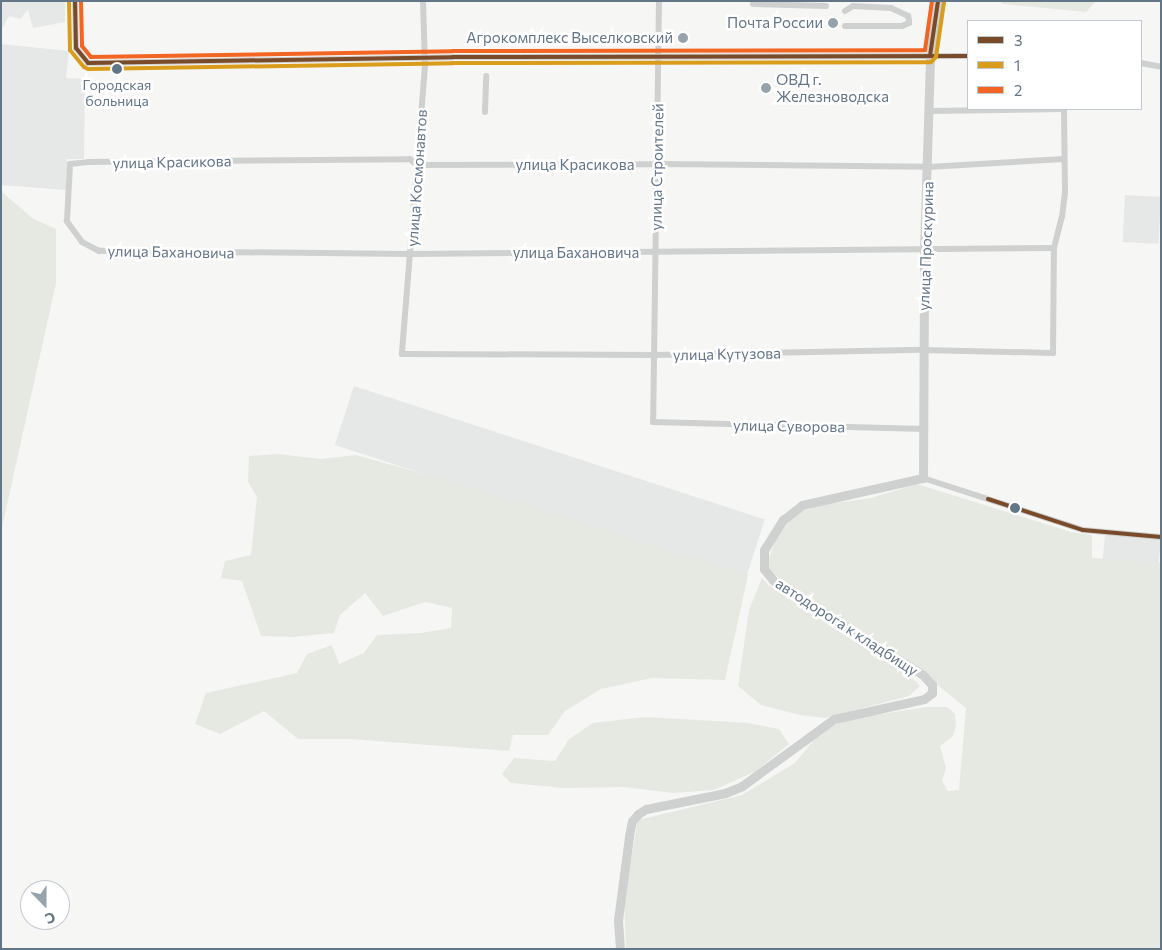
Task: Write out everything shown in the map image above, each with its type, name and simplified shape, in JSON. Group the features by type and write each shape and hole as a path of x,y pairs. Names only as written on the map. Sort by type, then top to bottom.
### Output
{"street":[{"path":"75,1 76,48 88,63 425,57 967,56"},
{"name":"улица Космонавтов","path":"402,354 425,57 423,1"},
{"name":"улица Строителей","path":"654,422 659,1"},
{"name":"улица Проскурина","path":"923,478 925,429 923,350 924,250 930,56 938,1"},
{"path":"755,6 824,7"},
{"path":"845,10 853,6 891,8 908,16 909,23 902,26 845,26"},
{"path":"1142,63 1161,67"},
{"path":"485,112 486,76"},
{"path":"929,111 996,110"},
{"path":"1054,248 1062,217 1065,192 1064,110"},
{"name":"улица Красикова","path":"99,251 82,242 67,221 70,164 88,162 410,159 417,166 658,164 928,167 1064,159"},
{"name":"улица Бахановича","path":"99,251 411,254 1054,248"},
{"name":"улица Кутузова","path":"402,354 654,355 923,350 1053,353 1054,248"},
{"name":"улица Суворова","path":"654,422 925,429"},
{"path":"923,478 1083,530 1161,537"},
{"name":"автодорога к кладбищу","path":"620,949 618,920 629,836 632,821 638,814 646,809 725,793 742,786 834,719 924,699 932,693 932,685 923,675 773,580 764,569 764,550 783,520 802,506 923,478"}],"shaded area":[{"path":"1,1 65,1 65,22 33,28 28,10 20,19 9,16 2,29"},
{"path":"1000,1 1096,1 1086,12 1003,4"},
{"path":"1,44 69,51 66,78 85,79 84,159 67,159 66,190 1,185"},
{"path":"1,191 32,218 56,229 56,283 1,532"},
{"path":"1125,195 1161,197 1158,244 1123,242"},
{"path":"354,386 765,519 746,578 335,445"},
{"path":"278,454 321,459 356,455 464,485 748,575 725,680 652,678 601,689 565,711 548,735 513,735 509,751 350,739 298,739 264,711 220,734 195,724 206,693 297,673 307,654 332,645 339,664 364,653 377,635 421,633 451,628 452,608 425,602 383,616 365,593 340,615 334,633 293,637 261,636 242,581 221,578 225,561 251,555 257,497 248,482 249,456"},
{"path":"917,484 1071,532 1092,535 1092,558 1161,563 1161,949 626,949 624,897 638,820 742,795 795,763 821,731 849,719 927,707 947,707 955,714 956,726 953,736 940,746 946,768 942,781 948,791 959,790 966,708 913,665 827,611 769,571 769,557 778,535 796,513 828,504 871,498"},
{"path":"1105,534 1161,539 1158,573 1102,568"},
{"path":"762,578 768,585 824,622 909,675 920,686 909,696 825,718 800,715 761,705 738,686 749,610"},
{"path":"645,717 748,723 779,729 789,744 756,771 714,790 673,793 624,787 564,788 511,783 502,774 514,758 555,761 569,739 593,723"}],"transit line":[{"name":"1","path":"69,1 70,50 84,67 88,69 453,63 931,62 936,57 944,2"},
{"name":"3","path":"75,1 76,48 88,63 453,57 967,56"},
{"name":"2","path":"81,1 82,46 91,57 453,51 925,50 932,1"},
{"name":"3","path":"930,56 938,1"},
{"name":"3","path":"988,499 1083,530 1161,537"}],"place":[{"name":"Почта России","path":"833,23"},
{"name":"Агрокомплекс Выселковский","path":"683,38"},
{"name":"Городская больница","path":"117,69"},
{"name":"ОВД г. Железноводска","path":"766,88"}]}
